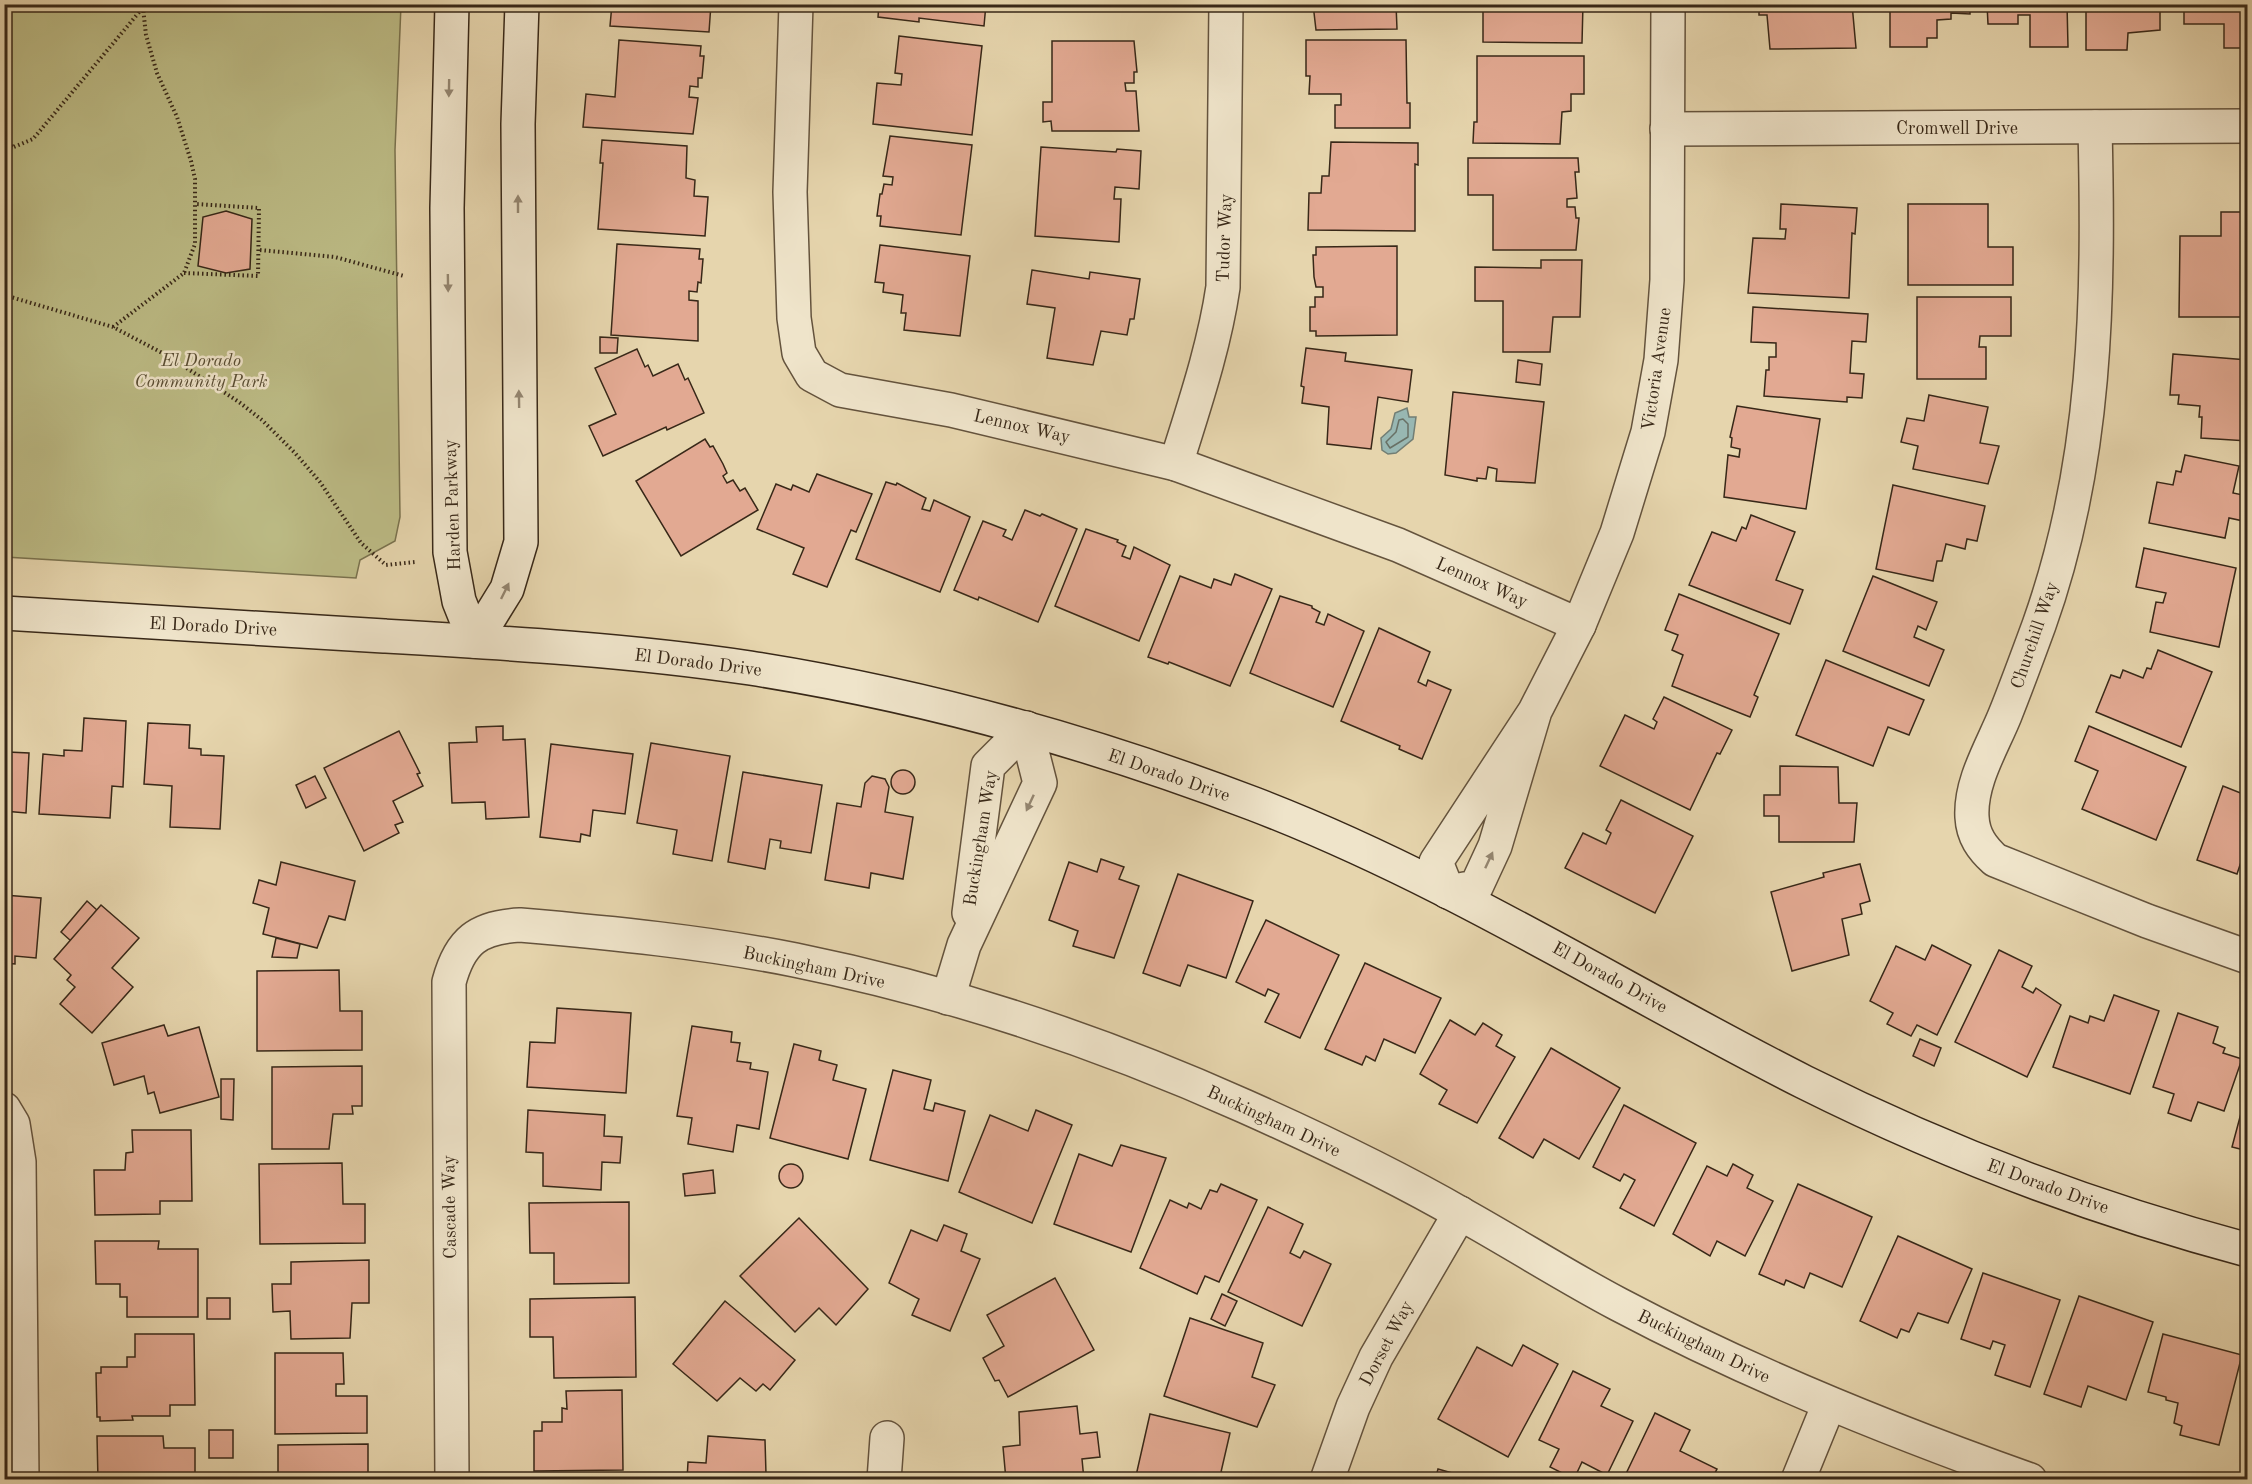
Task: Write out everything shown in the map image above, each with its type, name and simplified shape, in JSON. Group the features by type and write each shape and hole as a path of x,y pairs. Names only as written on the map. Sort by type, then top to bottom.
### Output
{"street":[{"name":"Harden Parkway","path":"452,4 447,208 452,559 459,601 475,641"},
{"path":"475,641 507,589 520,542 518,169 522,4"},
{"name":"Lennox Way","path":"796,4 790,192 794,318 799,353 812,375 840,390 951,410 1176,464 1398,545 1579,625"},
{"name":"Tudor Way","path":"1176,464 1212,346 1223,287 1226,4"},
{"name":"Victoria Avenue","path":"1535,711 1495,846 1476,887 1448,892 1436,862 1535,711 1579,625 1606,566 1628,505 1648,432 1656,393 1667,280 1668,4"},
{"name":"Cromwell Drive","path":"1667,129 2247,126"},
{"name":"Churchill Way","path":"2095,127 2096,315 2085,431 2075,493 2040,623 2014,694 1976,782 1972,819 1975,834 1983,848 1995,860 2147,921 2247,957"},
{"name":"El Dorado Drive","path":"4,613 475,641 633,654 750,668 862,688 1026,728 1252,803 1366,851 1598,969 1804,1082 1920,1136 2014,1175 2108,1209 2247,1250"},
{"name":"Buckingham Way","path":"948,998 964,945 1040,783 1026,728"},
{"name":"Buckingham Way","path":"964,945 988,766 1026,728"},
{"name":"Buckingham Drive","path":"470,941 478,934 500,926 602,932 724,948 796,960 948,998 1042,1027 1176,1077 1353,1158 1460,1213 1616,1303 1829,1404 2030,1479"},
{"name":"Cascade Way","path":"452,1479 447,1006 453,965 470,941"},
{"path":"4,1109 13,1124 19,1162 22,1479"},
{"name":"Dorset Way","path":"1327,1479 1353,1407 1376,1357 1460,1213"},
{"path":"1798,1479 1829,1404"},
{"path":"884,1479 887,1438"}],"path":[{"path":"113,327 184,273 195,244 196,204 191,161 177,117 157,73 146,35 144,6"},
{"path":"4,148 14,147 33,139 144,6"},
{"path":"4,141 14,147"},
{"path":"184,273 258,276 259,208 196,204"},
{"path":"260,250 335,257 404,276"},
{"path":"4,295 113,327 209,382 262,420 320,482 361,543 386,565 452,559"}],"green space":[{"name":"El Dorado Community Park","path":"4,5 401,5 395,150 400,517 395,541 360,560 356,578 5,557"}],"water":[{"path":"1407,408 1409,417 1416,417 1413,439 1396,453 1388,454 1382,450 1381,438 1391,429 1395,413"}],"building":[{"path":"612,4 711,4 709,32 610,26"},
{"path":"879,4 986,4 984,26 919,18 919,22 878,17"},
{"path":"1033,4 1142,4 1142,9 1099,9 1099,6"},
{"path":"1313,4 1396,4 1397,29 1316,30"},
{"path":"1483,4 1583,4 1582,43 1483,42"},
{"path":"1759,4 1852,4 1856,48 1770,49 1767,15 1759,15"},
{"path":"1890,4 1970,4 1970,14 1951,13 1951,19 1937,20 1937,38 1927,38 1927,47 1890,47"},
{"path":"1987,4 2067,4 2068,47 2030,47 2030,15 2018,15 2018,24 1988,24"},
{"path":"2086,4 2160,4 2160,30 2128,33 2127,50 2086,50"},
{"path":"2184,4 2248,4 2248,48 2224,48 2224,24 2184,24"},
{"path":"899,36 982,46 972,135 873,124 877,83 901,85 902,74 895,73"},
{"path":"619,40 701,46 700,56 704,56 702,78 698,78 698,87 690,86 689,97 698,98 693,134 583,127 586,94 615,97"},
{"path":"1306,40 1406,40 1407,103 1410,103 1410,128 1335,128 1335,105 1341,105 1341,94 1309,94 1310,76 1306,76"},
{"path":"1052,41 1134,41 1137,72 1134,72 1134,83 1125,83 1126,91 1136,91 1139,131 1052,131 1051,121 1043,122 1043,102 1052,102"},
{"path":"1477,56 1584,56 1584,94 1571,94 1571,111 1562,112 1560,144 1473,143 1474,122 1477,122"},
{"path":"890,136 972,145 961,235 880,226 881,216 877,216 880,194 882,194 884,184 892,185 893,177 883,176"},
{"path":"602,140 687,146 686,178 695,180 694,196 708,197 705,236 598,229 603,163 600,163"},
{"path":"1331,142 1418,143 1418,165 1415,164 1415,231 1308,230 1309,193 1321,193 1322,176 1329,176"},
{"path":"1041,147 1116,152 1117,149 1141,151 1139,189 1115,187 1114,199 1121,199 1119,242 1035,236"},
{"path":"1468,158 1578,158 1579,172 1575,172 1577,198 1567,199 1567,207 1575,207 1576,218 1579,218 1576,250 1493,250 1493,195 1468,195"},
{"path":"1781,204 1857,208 1855,234 1852,233 1849,298 1748,293 1753,238 1785,239 1786,229 1780,229"},
{"path":"1908,204 1988,204 1988,247 2013,247 2013,285 1908,285"},
{"path":"226,211 252,219 250,269 226,273 198,266 203,217"},
{"path":"2221,212 2248,212 2248,317 2179,317 2180,236 2221,236"},
{"path":"617,244 700,249 699,259 703,259 701,283 698,282 697,292 689,291 689,300 698,301 698,341 611,335"},
{"path":"880,245 970,256 960,336 904,330 906,313 901,313 903,295 883,292 884,283 875,282"},
{"path":"1397,246 1397,335 1316,336 1316,331 1310,331 1310,307 1315,307 1315,297 1323,297 1323,287 1316,287 1314,277 1313,255 1316,255 1316,247"},
{"path":"1541,260 1582,260 1580,317 1553,317 1550,352 1503,352 1503,301 1475,301 1475,267 1541,268"},
{"path":"1032,270 1089,279 1090,272 1140,279 1134,319 1130,319 1127,335 1101,331 1093,365 1047,358 1055,308 1027,304"},
{"path":"1917,297 2011,297 2011,336 1980,336 1979,347 1986,347 1986,379 1917,379"},
{"path":"1753,307 1868,314 1866,342 1852,341 1850,373 1864,374 1862,398 1847,397 1847,402 1764,396 1766,370 1769,370 1769,357 1776,357 1776,343 1751,342"},
{"path":"600,337 618,338 617,353 600,353"},
{"path":"1306,348 1346,353 1345,361 1412,370 1408,402 1378,397 1371,449 1327,444 1329,407 1302,403 1304,387 1301,386"},
{"path":"637,349 645,367 648,365 653,376 678,364 685,380 688,378 704,413 667,430 666,427 603,456 589,426 616,414 595,368"},
{"path":"2173,354 2248,360 2248,441 2201,438 2200,406 2178,404 2179,395 2170,395"},
{"path":"1518,360 1542,364 1540,385 1516,382"},
{"path":"1453,392 1544,402 1535,483 1496,481 1497,469 1488,467 1486,479 1477,478 1477,481 1445,475"},
{"path":"1929,395 1988,407 1980,443 1999,446 1988,484 1913,469 1918,446 1901,442 1907,418 1924,421"},
{"path":"1737,406 1820,419 1806,509 1724,497 1728,455 1739,457 1740,449 1731,447 1732,438 1730,437"},
{"path":"705,439 710,447 713,446 723,464 727,473 723,476 727,483 733,480 740,491 745,488 758,510 681,556 636,481"},
{"path":"2185,455 2239,466 2233,493 2248,496 2248,522 2229,518 2225,538 2149,523 2157,482 2173,485 2176,471 2181,472"},
{"path":"817,474 872,494 856,532 851,530 827,587 793,574 804,548 757,529 776,484 791,490 793,485 809,492"},
{"path":"886,482 896,485 897,483 926,498 922,509 930,511 934,500 970,517 940,592 856,559"},
{"path":"1893,485 1985,506 1977,541 1967,539 1965,549 1946,544 1942,561 1937,561 1933,581 1876,569"},
{"path":"1025,510 1040,516 1042,514 1077,529 1038,622 979,597 978,600 954,590 983,521 1006,530 1003,536 1012,540"},
{"path":"1751,515 1795,532 1776,580 1803,590 1790,624 1689,585 1712,532 1736,541 1742,527 1746,529"},
{"path":"1086,529 1118,540 1117,542 1126,546 1122,556 1130,559 1134,547 1170,565 1139,641 1055,606"},
{"path":"2144,548 2236,568 2219,647 2150,632 2156,602 2163,603 2166,593 2136,587"},
{"path":"1235,574 1272,589 1230,686 1169,662 1168,664 1148,657 1180,576 1211,588 1214,579 1231,585"},
{"path":"1873,576 1937,602 1926,630 1918,626 1914,637 1944,650 1929,686 1843,651"},
{"path":"1679,594 1779,634 1754,695 1758,697 1750,717 1672,686 1683,655 1672,650 1678,635 1665,630"},
{"path":"1280,596 1312,606 1320,612 1316,622 1324,625 1328,614 1364,631 1333,707 1250,673"},
{"path":"1379,628 1430,652 1418,682 1426,686 1428,680 1451,690 1422,759 1399,749 1400,746 1341,721"},
{"path":"2158,650 2212,672 2181,747 2096,712 2111,675 2120,678 2123,670 2143,678 2147,668 2151,669"},
{"path":"1826,660 1924,700 1909,735 1888,727 1873,766 1796,735"},
{"path":"1664,697 1732,730 1720,754 1717,753 1690,810 1600,766 1625,715 1654,729 1657,722 1653,719"},
{"path":"84,718 126,721 123,787 112,786 110,818 39,814 43,754 64,756 64,750 82,751"},
{"path":"148,723 190,725 189,748 201,749 201,755 224,756 220,829 170,827 172,786 144,784"},
{"path":"503,726 503,740 525,739 529,817 486,819 485,802 452,803 449,743 477,742 476,727"},
{"path":"2089,726 2186,767 2156,840 2082,809 2098,771 2075,761"},
{"path":"399,731 420,773 417,774 423,786 393,801 403,822 395,825 399,833 364,851 324,768"},
{"path":"651,743 730,756 712,861 673,854 677,830 637,823"},
{"path":"551,744 633,754 625,814 593,810 590,836 581,834 580,842 540,837"},
{"path":"4,745 9,746 8,752 29,753 26,813 4,811"},
{"path":"1780,766 1838,767 1839,803 1857,803 1854,842 1779,842 1779,816 1764,816 1764,795 1780,795"},
{"path":"903,770 908,771 914,777 914,787 908,793 903,794 898,793 892,787 891,782 892,777 898,771"},
{"path":"743,772 822,785 811,853 780,848 781,841 770,839 765,869 728,862"},
{"path":"315,776 326,798 306,808 296,785"},
{"path":"872,776 885,779 889,787 885,812 913,817 903,879 871,873 869,888 825,880 837,803 861,807 865,783"},
{"path":"2248,780 2248,861 2242,859 2237,874 2197,860 2223,786 2243,794"},
{"path":"1621,800 1693,836 1655,913 1565,868 1583,833 1606,844 1611,833 1606,830"},
{"path":"1101,859 1124,867 1119,879 1139,886 1114,958 1073,946 1078,931 1049,920 1069,862 1097,872"},
{"path":"281,862 355,881 345,920 329,916 317,948 263,934 269,908 253,903 259,880 276,885"},
{"path":"1860,864 1870,901 1860,904 1862,914 1842,919 1849,955 1792,971 1771,892 1824,877 1823,873"},
{"path":"1178,874 1253,901 1226,978 1188,965 1180,986 1143,973"},
{"path":"4,895 41,898 36,958 15,956 15,964 4,963"},
{"path":"87,901 97,910 71,941 61,932"},
{"path":"101,905 139,938 112,968 133,987 92,1033 60,1004 75,987 67,980 71,975 54,959"},
{"path":"1266,920 1339,955 1300,1038 1265,1022 1279,994 1268,989 1265,996 1236,982"},
{"path":"276,938 300,944 297,958 272,957"},
{"path":"1932,945 1971,965 1937,1035 1917,1025 1911,1036 1887,1024 1893,1013 1870,1001 1896,946 1925,960"},
{"path":"1999,950 2032,966 2022,987 2033,993 2036,988 2061,1005 2027,1077 1955,1042"},
{"path":"1365,963 1441,998 1415,1053 1384,1039 1375,1061 1366,1056 1362,1065 1325,1049"},
{"path":"339,970 340,1011 362,1011 362,1050 257,1051 257,971"},
{"path":"2114,995 2159,1011 2130,1094 2053,1067 2070,1016 2088,1023 2090,1016 2104,1021"},
{"path":"557,1008 631,1013 626,1093 527,1087 530,1042 555,1043"},
{"path":"2178,1013 2218,1027 2213,1043 2225,1048 2223,1053 2242,1059 2224,1111 2198,1102 2191,1121 2168,1113 2174,1094 2153,1087"},
{"path":"1450,1020 1475,1035 1483,1023 1502,1035 1496,1046 1515,1057 1477,1123 1439,1104 1447,1090 1420,1074"},
{"path":"164,1025 168,1036 199,1027 219,1097 160,1113 154,1092 148,1094 144,1076 114,1085 102,1043"},
{"path":"692,1026 732,1032 731,1042 740,1043 737,1061 751,1063 750,1069 768,1072 759,1129 737,1125 733,1152 688,1144 692,1118 677,1116"},
{"path":"1920,1039 1941,1048 1934,1066 1913,1056"},
{"path":"794,1044 821,1051 819,1060 837,1065 833,1080 866,1089 848,1159 770,1138"},
{"path":"1551,1048 1620,1088 1579,1159 1544,1139 1533,1158 1499,1138"},
{"path":"362,1066 362,1106 352,1106 353,1114 333,1114 329,1149 272,1149 272,1067"},
{"path":"893,1070 931,1080 924,1109 933,1111 935,1103 965,1111 948,1181 870,1160"},
{"path":"221,1079 234,1079 233,1120 221,1119"},
{"path":"2248,1087 2248,1151 2232,1147"},
{"path":"1624,1105 1696,1143 1654,1226 1620,1208 1635,1180 1624,1174 1620,1181 1593,1167"},
{"path":"528,1110 605,1115 604,1136 622,1137 620,1163 602,1162 601,1190 543,1186 543,1153 526,1152"},
{"path":"1036,1110 1072,1125 1032,1223 959,1192 990,1115 1028,1131"},
{"path":"132,1130 191,1130 192,1201 160,1201 160,1214 95,1215 94,1170 125,1170 126,1153 133,1152"},
{"path":"1121,1145 1166,1158 1131,1252 1054,1224 1079,1154 1112,1166"},
{"path":"342,1163 343,1204 365,1204 365,1243 260,1244 259,1164"},
{"path":"791,1164 799,1168 803,1176 799,1184 791,1188 783,1184 779,1176 783,1168"},
{"path":"1733,1164 1753,1175 1747,1188 1773,1201 1745,1256 1717,1241 1710,1256 1673,1234 1707,1166 1727,1176"},
{"path":"713,1170 715,1193 685,1196 683,1174"},
{"path":"1221,1184 1257,1200 1219,1282 1205,1276 1197,1294 1140,1268 1170,1200 1187,1208 1189,1203 1201,1209 1210,1190 1217,1192"},
{"path":"1798,1184 1872,1217 1842,1287 1810,1273 1804,1288 1786,1280 1784,1285 1759,1274"},
{"path":"629,1202 629,1283 554,1284 554,1253 530,1253 529,1203"},
{"path":"1268,1207 1303,1224 1290,1253 1300,1258 1304,1251 1331,1264 1302,1326 1228,1292"},
{"path":"799,1218 868,1289 836,1325 819,1308 795,1332 740,1276"},
{"path":"944,1225 967,1234 961,1251 980,1259 950,1331 912,1315 919,1299 889,1283 911,1230 937,1241"},
{"path":"1898,1236 1972,1269 1948,1323 1918,1313 1909,1332 1901,1329 1897,1338 1860,1321"},
{"path":"95,1241 159,1241 158,1249 198,1249 198,1317 127,1317 127,1297 120,1297 120,1284 96,1284"},
{"path":"369,1260 369,1303 352,1303 350,1338 291,1339 290,1311 273,1312 272,1284 291,1284 291,1262"},
{"path":"1983,1273 2060,1300 2030,1387 1995,1375 2005,1345 1993,1341 1990,1349 1961,1339"},
{"path":"1055,1278 1094,1350 1008,1397 999,1380 995,1381 983,1358 1004,1346 987,1315"},
{"path":"1222,1294 1237,1301 1225,1326 1211,1319"},
{"path":"2079,1296 2153,1322 2126,1400 2088,1386 2081,1407 2044,1394"},
{"path":"635,1297 636,1377 554,1378 553,1337 530,1337 530,1299"},
{"path":"207,1298 230,1298 230,1319 207,1319"},
{"path":"725,1301 795,1360 770,1390 763,1384 756,1391 740,1378 717,1401 673,1364"},
{"path":"1190,1318 1263,1343 1252,1377 1275,1385 1257,1427 1164,1396"},
{"path":"135,1334 194,1334 195,1405 170,1405 170,1416 132,1416 133,1420 100,1421 100,1417 97,1417 96,1373 101,1373 101,1367 127,1367 127,1357 135,1357"},
{"path":"2163,1334 2242,1355 2219,1445 2180,1435 2182,1426 2174,1423 2178,1403 2148,1392"},
{"path":"1523,1345 1558,1364 1508,1457 1438,1419 1477,1347 1512,1366"},
{"path":"275,1353 343,1353 344,1384 336,1384 336,1396 367,1396 367,1433 275,1434"},
{"path":"1573,1371 1610,1389 1601,1406 1633,1421 1607,1475 1582,1462 1574,1479 1550,1467 1559,1449 1539,1440"},
{"path":"622,1390 623,1470 534,1471 534,1431 542,1431 542,1422 562,1422 562,1408 567,1409 566,1391"},
{"path":"1077,1406 1080,1434 1097,1432 1100,1457 1082,1459 1084,1480 1006,1480 1003,1447 1020,1445 1019,1412"},
{"path":"1655,1413 1690,1430 1680,1451 1717,1469 1711,1480 1623,1480"},
{"path":"1150,1414 1230,1433 1221,1472 1243,1480 1135,1480"},
{"path":"2248,1422 2248,1451 2241,1449"},
{"path":"209,1430 233,1430 233,1458 209,1458"},
{"path":"97,1436 163,1436 164,1448 195,1448 195,1480 98,1480"},
{"path":"708,1436 765,1440 766,1474 783,1475 783,1480 687,1480 688,1462 706,1463"},
{"path":"368,1444 368,1480 278,1480 278,1445"},
{"path":"1438,1469 1477,1480 1435,1480"}]}
